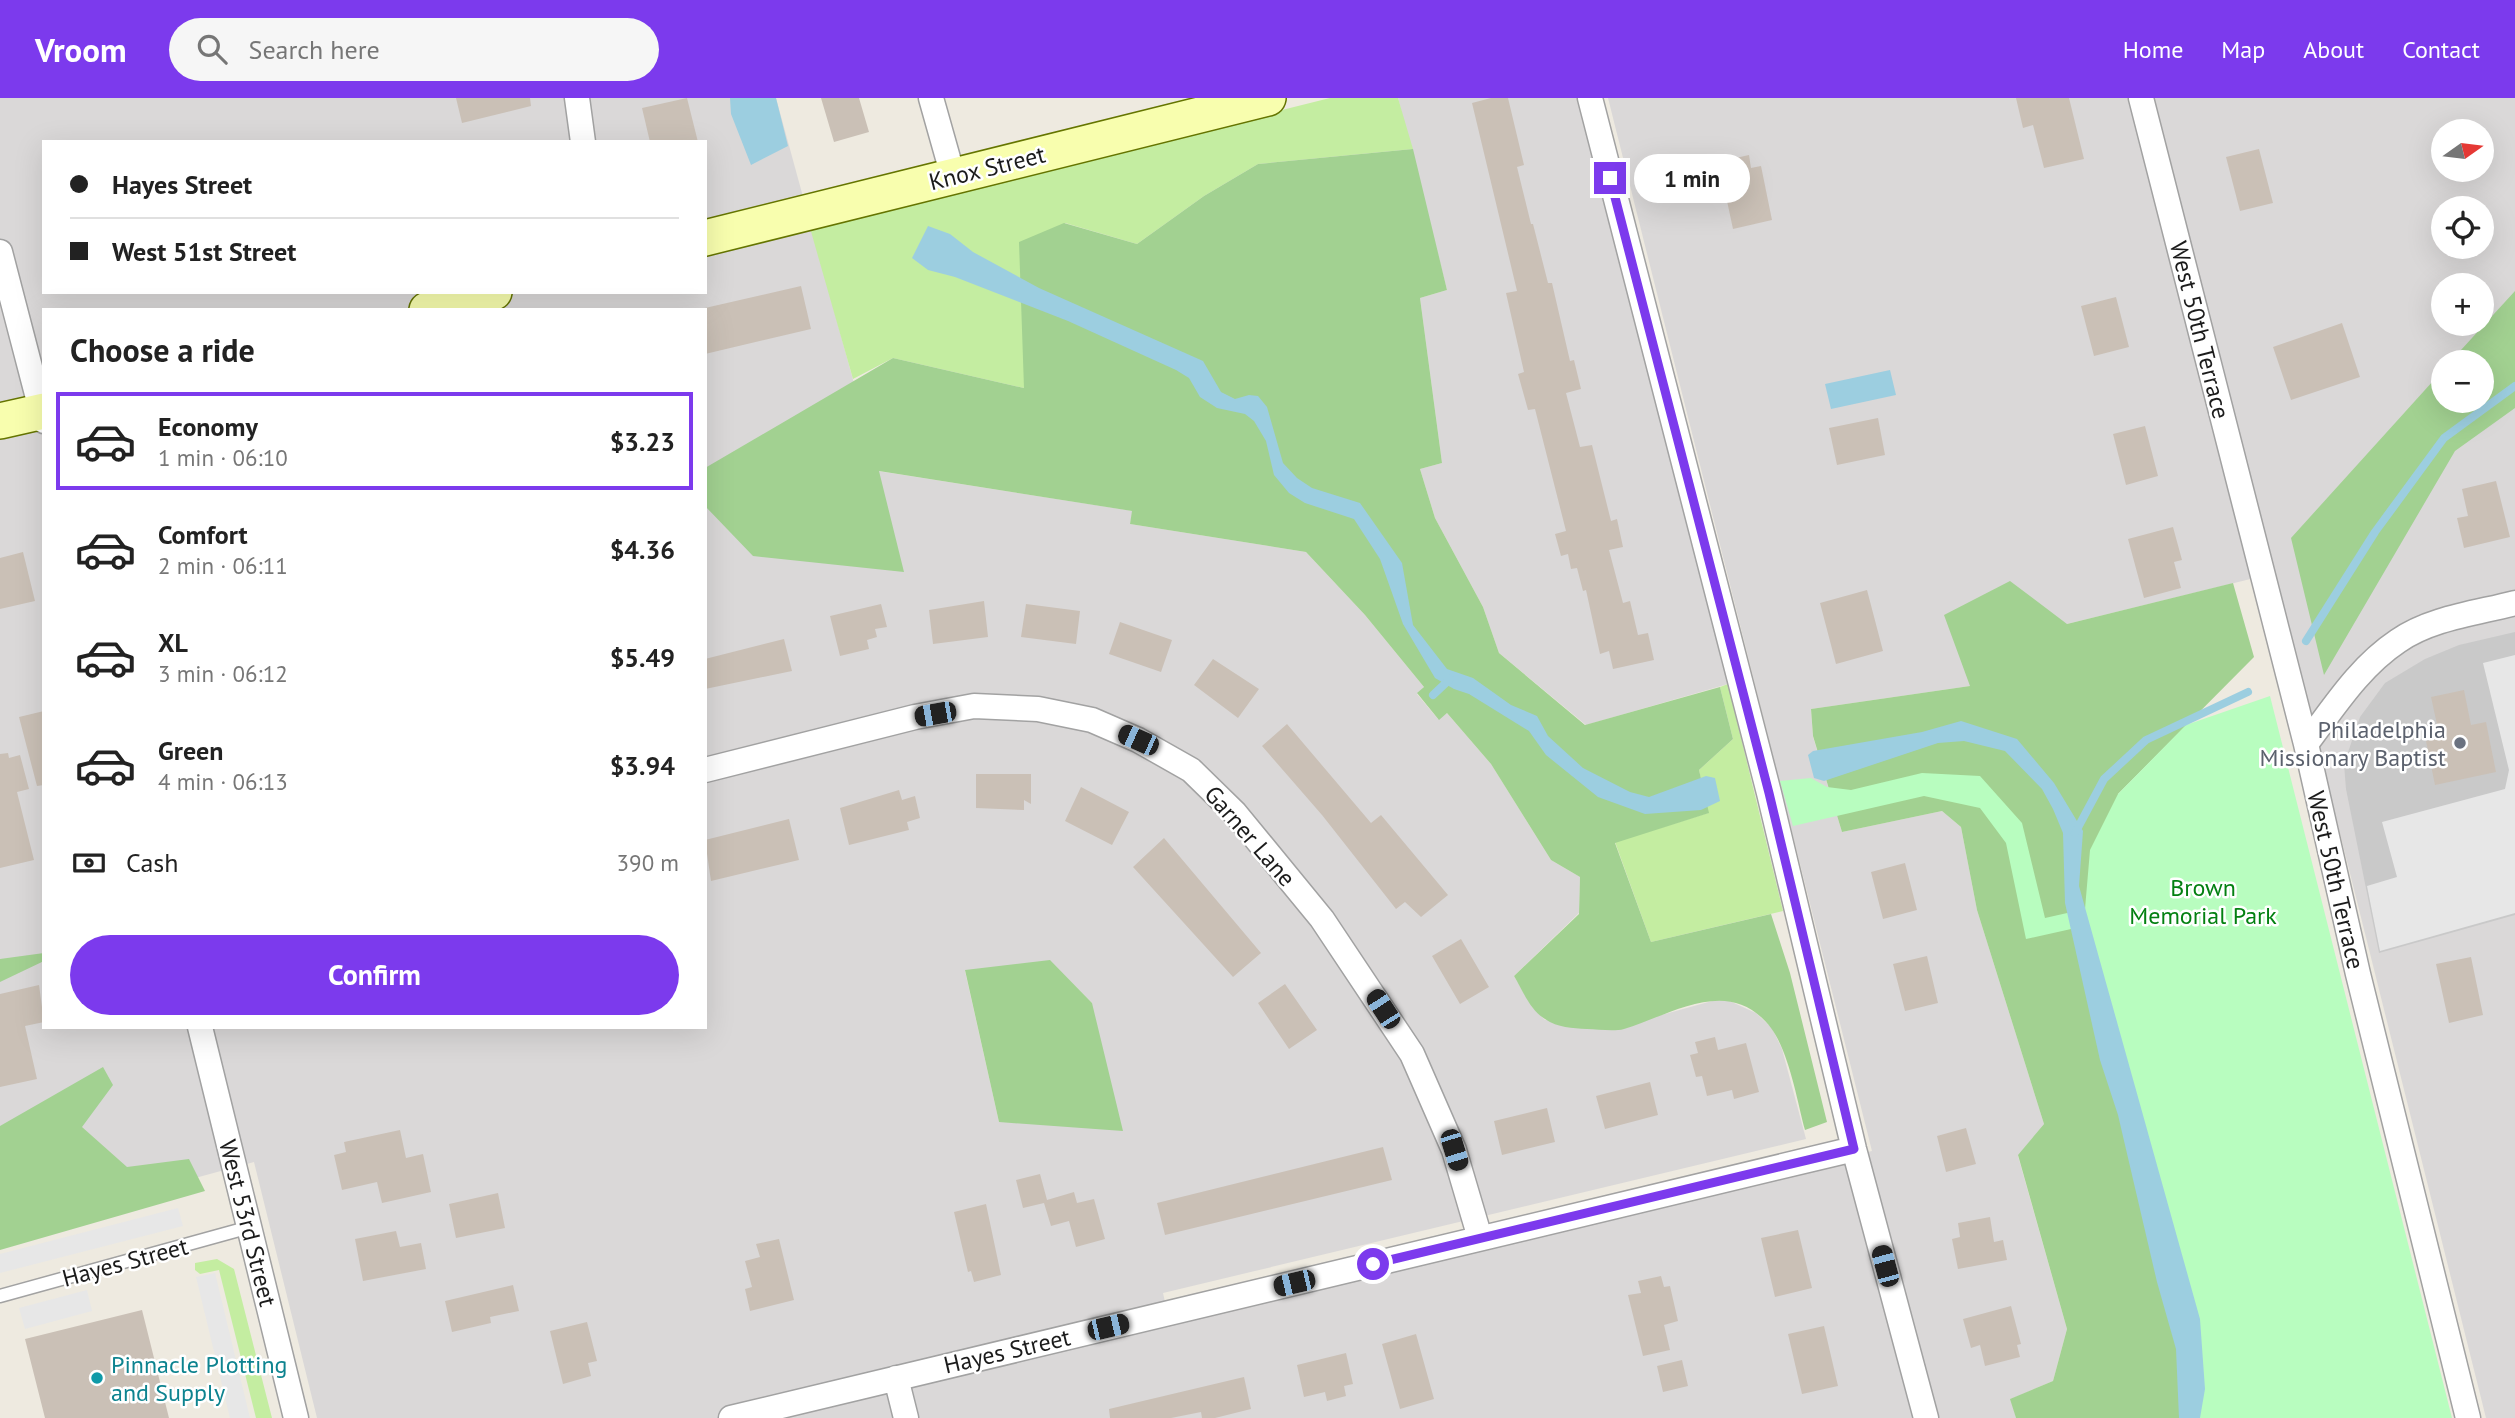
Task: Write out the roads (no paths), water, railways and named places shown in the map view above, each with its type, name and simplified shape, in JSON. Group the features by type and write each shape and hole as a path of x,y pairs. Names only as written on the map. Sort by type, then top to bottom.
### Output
{"street":[{"path":"577,98 583,140"},
{"path":"931,98 953,176"},
{"path":"1590,98 1769,793 1854,1149 1926,1418"},
{"name":"West 50th Terrace","path":"2141,98 2306,744 2358,974 2468,1418"},
{"name":"Knox Street","path":"707,238 1249,100"},
{"path":"0,252 42,410"},
{"path":"434,308 487,294"},
{"path":"0,421 42,414"},
{"path":"2306,744 2363,670 2399,640 2423,628 2515,603"},
{"name":"Garner Lane","path":"707,769 915,717 974,706 1038,709 1092,720 1138,740 1191,770 1235,813 1322,919 1412,1054 1454,1150 1480,1238"},
{"name":"West 53rd Street","path":"200,1029 296,1418"},
{"name":"Hayes Street","path":"731,1418 1854,1149"},
{"path":"896,1378 906,1418"}],"lane":[{"name":"Hayes Street","path":"0,1296 250,1227"}],"water":[{"path":"730,98 776,98 788,146 751,165 731,114"},
{"path":"928,226 950,234 973,252 1039,288 1203,361 1221,392 1235,399 1249,395 1258,396 1267,407 1283,463 1297,478 1312,488 1360,503 1402,563 1413,625 1447,669 1473,678 1511,705 1537,716 1548,736 1583,768 1630,792 1649,797 1706,776 1715,778 1720,801 1701,810 1645,814 1598,797 1546,755 1529,731 1469,694 1435,678 1403,624 1380,559 1354,519 1305,503 1289,493 1274,475 1266,441 1254,421 1245,414 1217,408 1200,397 1189,378 1176,370 1068,321 955,277 928,270 912,258"},
{"path":"1890,370 1896,395 1831,409 1825,384"},
{"path":"1961,721 2017,739 2054,783 2083,831 2079,886 2200,1319 2205,1389 2200,1418 2179,1418 2176,1349 2157,1282 2118,1115 2100,1060 2065,903 2063,833 2042,789 2005,751 1964,741 1938,743 1824,781 1814,778 1808,755 1813,751 1922,732"}],"waterway":[{"path":"2306,641 2375,532 2444,438 2515,386"},
{"path":"1433,695 1450,679"},
{"path":"2075,833 2104,779 2146,740 2248,692"}],"place":[{"name":"Philadelphia Missionary Baptist","path":"2460,743"},
{"name":"Pinnacle Plotting and Supply","path":"97,1378"}],"park label":[{"name":"Brown Memorial Park","path":"2203,901"}]}
